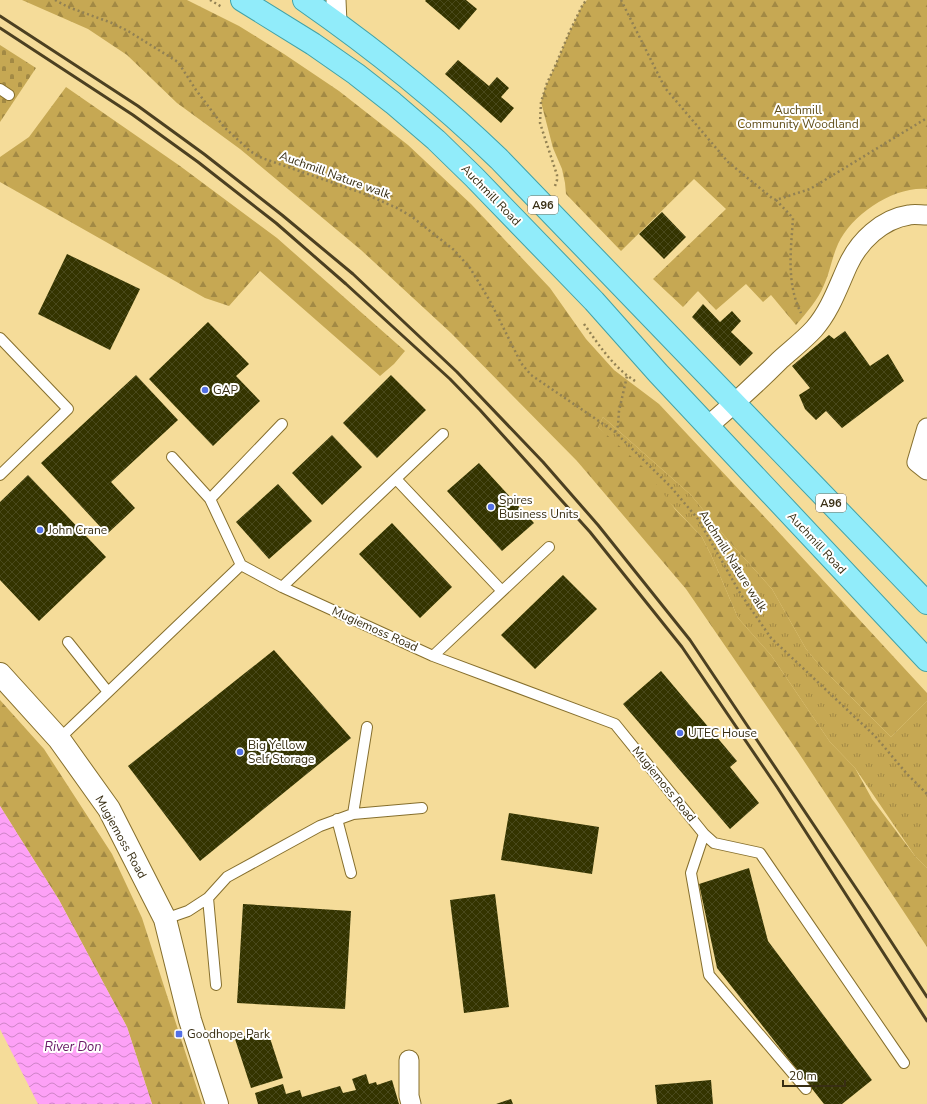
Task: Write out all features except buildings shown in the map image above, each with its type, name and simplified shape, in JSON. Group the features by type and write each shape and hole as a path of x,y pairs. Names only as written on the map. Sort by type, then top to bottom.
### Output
{"main road":[{"name":"A96","path":"304,0 376,51 463,124 927,603"},
{"name":"Auchmill Road","path":"233,4 284,25 356,74 436,140 474,177 594,301 658,373 927,660"}],"street":[{"path":"336,0 337,23"},
{"path":"708,426 734,404 810,332 825,313 839,286 848,264 858,247 872,233 888,222 909,214 927,215"},
{"path":"927,428 917,462 927,470"},
{"name":"Mugiemoss Road","path":"0,674 59,738 109,809 165,919 190,1020 217,1104"},
{"path":"409,1060 409,1096 412,1104"}],"lane":[{"path":"0,338 68,409 0,475"},
{"path":"210,499 282,424"},
{"path":"282,587 443,434"},
{"path":"59,738 241,564 210,499 172,457"},
{"path":"396,479 502,591"},
{"path":"433,656 549,547"},
{"name":"Mugiemoss Road","path":"241,564 282,587 433,656 615,724 704,834 714,843 760,852 904,1062"},
{"path":"68,642 108,692"},
{"path":"353,814 367,727"},
{"path":"165,919 188,911 208,898 227,877 320,826 353,814 422,808"},
{"path":"337,819 351,873"},
{"path":"704,834 691,874 709,975 806,1089"},
{"path":"208,898 216,985"}],"path":[{"name":"Auchmill Nature walk","path":"55,0 68,7 112,23 128,31 178,62 196,90 224,127 250,151 262,158 365,194 397,208 411,216 454,250 470,268 490,302 521,363 531,375 615,432 670,486 698,519 740,593 771,638 875,736 907,774 927,794"},
{"path":"210,0 233,4"},
{"path":"541,203 552,191 557,180 557,175 540,123 541,102 547,83 569,33 583,4 587,0"},
{"path":"621,0 665,88 728,162 776,200 793,218 790,273 797,305 810,332"},
{"path":"776,200 810,189 927,118"},
{"path":"580,319 604,352 626,376 639,384"},
{"path":"615,432 618,426 618,411 626,376"}],"green space":[{"path":"22,0 187,0 239,26 339,91 408,145 471,204 550,288 586,339 614,370 659,404 927,693 927,701 891,737 820,666 806,649 772,589 727,539 691,495 603,417 598,427 643,467 675,509 702,537 738,618 771,655 830,742 855,768 872,799 915,856 927,868 927,947 798,752 686,589 577,461 451,333 361,250 240,149 177,103 127,55 88,29"},
{"name":"Auchmill Community Woodland","path":"587,0 927,0 927,189 914,189 888,197 875,204 853,222 844,233 838,244 819,296 796,325 771,295 763,302 746,284 716,310 698,291 683,307 653,279 726,209 694,179 621,251 566,194 562,169 553,148 541,102 545,88 569,33 583,4"},
{"path":"0,45 36,68 0,122"},
{"path":"66,87 180,166 277,238 405,351 394,364 380,376 260,271 229,306 205,298 0,182 0,157 29,137"},
{"path":"603,417 691,495 727,539 772,589 806,649 820,666 891,737 927,701 927,868 915,856 855,768 830,742 771,655 738,618 702,537 598,427"},
{"path":"0,700 44,749 112,854 142,918 202,1104 152,1104 127,1027 59,900 0,806"}],"water":[{"name":"River Don","path":"0,806 59,900 127,1027 152,1104 38,1104 0,1029"}],"railway":[{"path":"0,16 138,106 204,154 282,215 353,274 457,372 543,462 598,525 690,640 927,997"},
{"path":"0,28 133,115 198,162 276,223 346,284 450,379 480,410 590,532 682,647 777,787 927,1021"}],"place":[{"name":"GAP","path":"205,390"},
{"name":"Spires Business Units","path":"491,507"},
{"name":"John Crane","path":"40,530"},
{"name":"UTEC House","path":"680,733"},
{"name":"Big Yellow Self Storage","path":"240,752"},
{"name":"Goodhope Park","path":"179,1034"}]}
